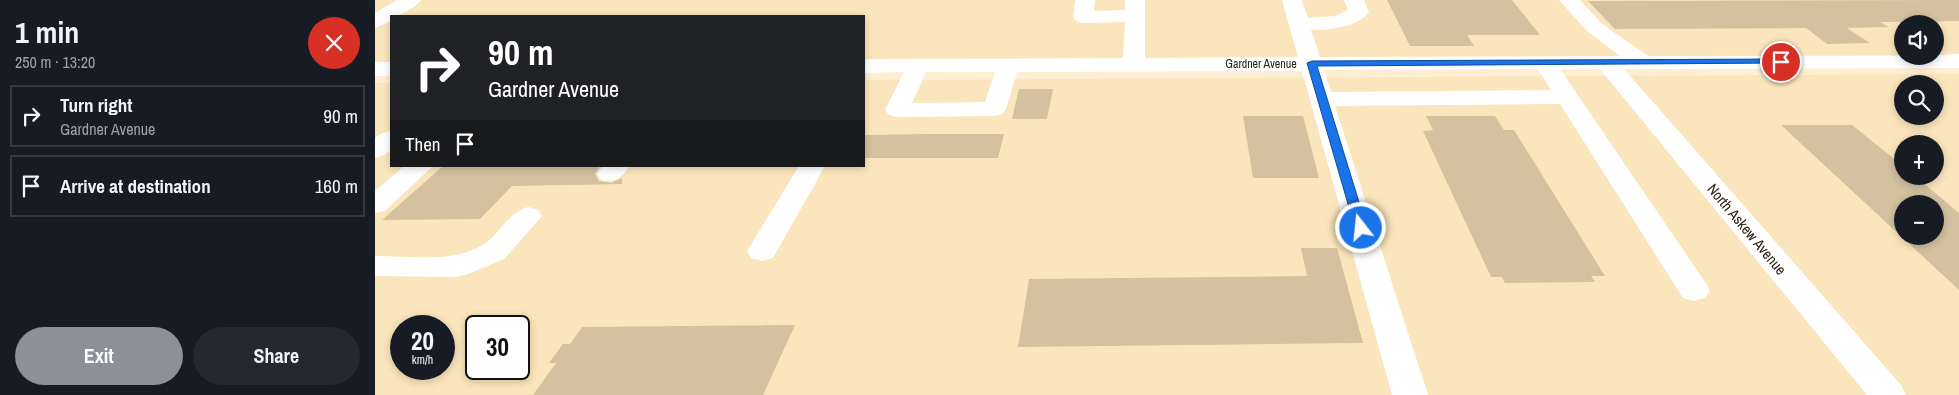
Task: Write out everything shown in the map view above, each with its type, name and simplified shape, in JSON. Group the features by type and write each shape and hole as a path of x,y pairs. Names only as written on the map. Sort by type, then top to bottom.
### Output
{"street":[{"path":"375,22 411,0"},
{"path":"1085,0 1083,16 1135,8 1134,64"},
{"path":"1296,12 1332,23 1350,18 1359,12 1354,0"},
{"path":"1569,0 1594,27 1642,62"},
{"path":"1296,12 1410,395"},
{"name":"Gardner Avenue","path":"865,68 1134,64 1959,61"},
{"path":"1544,62 1694,290"},
{"name":"North Askew Avenue","path":"1606,62 1888,395"},
{"path":"919,66 897,110 994,108 1008,65"},
{"path":"375,69 390,69"},
{"path":"1323,99 1567,97"},
{"path":"375,150 390,139"},
{"path":"375,205 419,167"},
{"path":"762,251 811,167"},
{"path":"375,266 457,267 493,252 528,216"}],"shaded area":[{"path":"375,0 1959,0 1959,55 1944,55 1944,15 1894,15 1894,55 865,60 865,15 390,15 390,62 375,63"},
{"path":"1959,74 1959,395 375,395 375,83 390,83 390,167 865,167 865,80"}],"building":[{"path":"1387,0 1512,0 1540,35 1467,35 1474,46 1410,46"},
{"path":"1959,0 1959,21 1944,21 1944,15 1894,15 1894,22 1880,22 1888,27 1847,28 1870,43 1827,44 1806,28 1615,29 1588,1"},
{"path":"1019,89 1053,89 1047,119 1012,119"},
{"path":"1243,116 1303,116 1319,178 1253,178"},
{"path":"1426,116 1495,116 1504,130 1514,130 1605,276 1591,276 1595,282 1505,283 1502,277 1491,277 1423,131 1433,130"},
{"path":"1781,125 1852,125 1894,159 1894,185 1926,185 1938,195 1894,195 1894,230"},
{"path":"1004,134 998,158 865,158 865,135"},
{"path":"442,167 599,167 595,174 599,181 611,183 622,178 622,184 512,186 480,219 382,220"},
{"path":"1944,200 1959,213 1959,290 1910,245 1944,245"},
{"path":"1301,248 1337,248 1363,343 1018,347 1029,279 1307,276"},
{"path":"795,325 763,395 533,395 556,363 549,363 563,344 570,344 582,327"}],"route":[{"path":"1361,228 1312,63 1781,62"}]}
